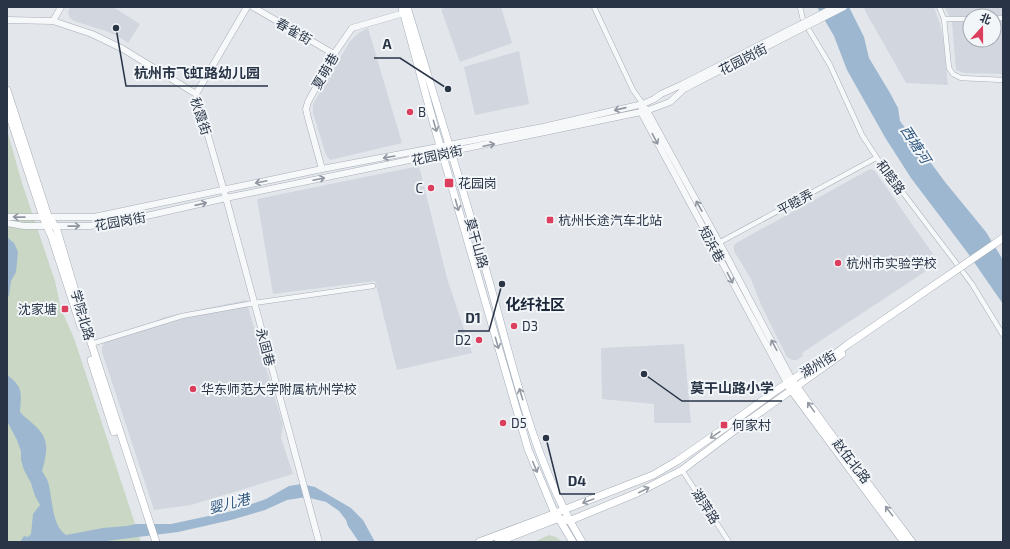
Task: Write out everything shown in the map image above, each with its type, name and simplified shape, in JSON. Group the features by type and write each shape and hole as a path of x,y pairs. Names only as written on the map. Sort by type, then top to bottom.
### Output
{"main road":[{"name":"莫干山路","path":"404,9 536,443 544,466 569,521 582,542"},
{"name":"学院北路","path":"7,90 45,217 46,227 51,235 98,382 147,520"},
{"name":"学院北路","path":"7,108 45,217 56,227 91,344 147,520 152,541"},
{"name":"莫干山路","path":"446,149 528,449 557,516 573,542"},
{"name":"湖州街","path":"569,521 637,493 682,470 848,348 1003,238"},
{"name":"湖州街","path":"557,516 564,510 659,472 826,357 848,348 1003,244"},
{"name":"赵伍北路","path":"789,382 909,542"},
{"path":"498,542 557,516"},
{"path":"478,542 557,516 569,521"}],"street":[{"path":"53,21 61,7"},
{"path":"196,94 247,7"},
{"name":"春雀街","path":"253,7 334,54"},
{"path":"594,7 633,90 643,104 644,112"},
{"name":"和睦路","path":"800,7 803,20 830,66 862,135 876,158 972,284 1003,335"},
{"name":"花园岗街","path":"7,217 94,217 322,169 446,149 644,112 670,102 683,87 835,7"},
{"name":"花园岗街","path":"7,223 24,226 56,227 90,226 125,220 643,104 661,94 683,87 844,7"},
{"path":"939,7 944,19 950,68 953,74 961,78 1003,80"},
{"name":"夏萌巷","path":"322,169 306,109 308,102 334,54 352,28 404,9"},
{"path":"944,19 962,19"},
{"name":"秋霞街","path":"7,20 53,21 105,39 196,94 226,198"},
{"name":"短浜巷","path":"644,112 789,382"},
{"name":"平睦弄","path":"716,244 876,158"},
{"name":"永固巷","path":"226,198 319,542"},
{"path":"91,344 182,316 254,303 373,286"},
{"name":"湖萍路","path":"682,470 729,542"}],"shaded area":[{"path":"70,7 113,7 140,24 128,43 116,35 74,21 70,18 68,13"},
{"path":"448,7 501,7 512,43 460,62 441,9"},
{"path":"867,7 934,7 943,38 948,85 906,83 864,9"},
{"path":"945,7 1003,7 1003,74 965,73 956,70 952,23"},
{"path":"368,28 402,143 330,160 326,155 313,113 313,104 350,41 360,32"},
{"path":"519,51 529,104 475,115 464,67"},
{"path":"419,166 447,278 472,353 397,370 375,281 273,294 257,199"},
{"name":"杭州市实验学校","path":"870,169 875,171 935,257 935,265 802,353 803,356 797,360 792,360 787,357 762,307 751,279 734,251 734,245"},
{"name":"华东师范大学附属杭州学校","path":"246,300 283,425 281,438 293,474 191,505 154,510 102,352 102,347 104,343 165,317"},
{"path":"684,344 691,423 654,423 654,404 602,399 601,348"}],"green space":[{"path":"7,130 22,183 55,281 61,309 74,338 141,542 7,542"},
{"path":"549,535 556,537 562,542 536,541"}],"water":[{"name":"西塘河","path":"817,7 849,7 864,37 869,58 898,108 900,121 945,182 986,232 1003,260 1003,304 967,252 911,178 886,139 847,70 834,36"},
{"path":"7,237 14,243 18,252 16,272 11,281 7,300"},
{"path":"7,375 19,387 21,396 20,412 38,428 45,439 46,456 42,471 50,488 55,518 61,531 66,535 136,524 171,524 232,511 266,499 289,486 301,484 315,487 351,508 363,520 375,542 359,542 339,511 326,502 306,497 287,500 265,510 231,520 178,532 98,542 20,542 24,536 28,537 31,534 33,514 40,505 24,470 21,460 21,451 17,440 7,421"}],"place":[{"name":"杭州市飞虹路幼儿园","path":"116,28"},
{"name":"A","path":"448,89"},
{"name":"B","path":"410,112"},
{"name":"花园岗","path":"449,183"},
{"name":"C","path":"431,188"},
{"name":"杭州长途汽车北站","path":"550,220"},
{"name":"杭州市实验学校","path":"838,263"},
{"name":"D1","path":"502,284"},
{"name":"沈家塘","path":"65,309"},
{"name":"D3","path":"514,326"},
{"name":"D2","path":"479,340"},
{"name":"莫干山路小学","path":"644,374"},
{"name":"华东师范大学附属杭州学校","path":"193,389"},
{"name":"D5","path":"503,423"},
{"name":"何家村","path":"724,425"},
{"name":"D4","path":"546,438"}],"district":[{"name":"化纤社区","path":"535,304"}],"water label":[{"name":"婴儿港","path":"229,503"}]}
